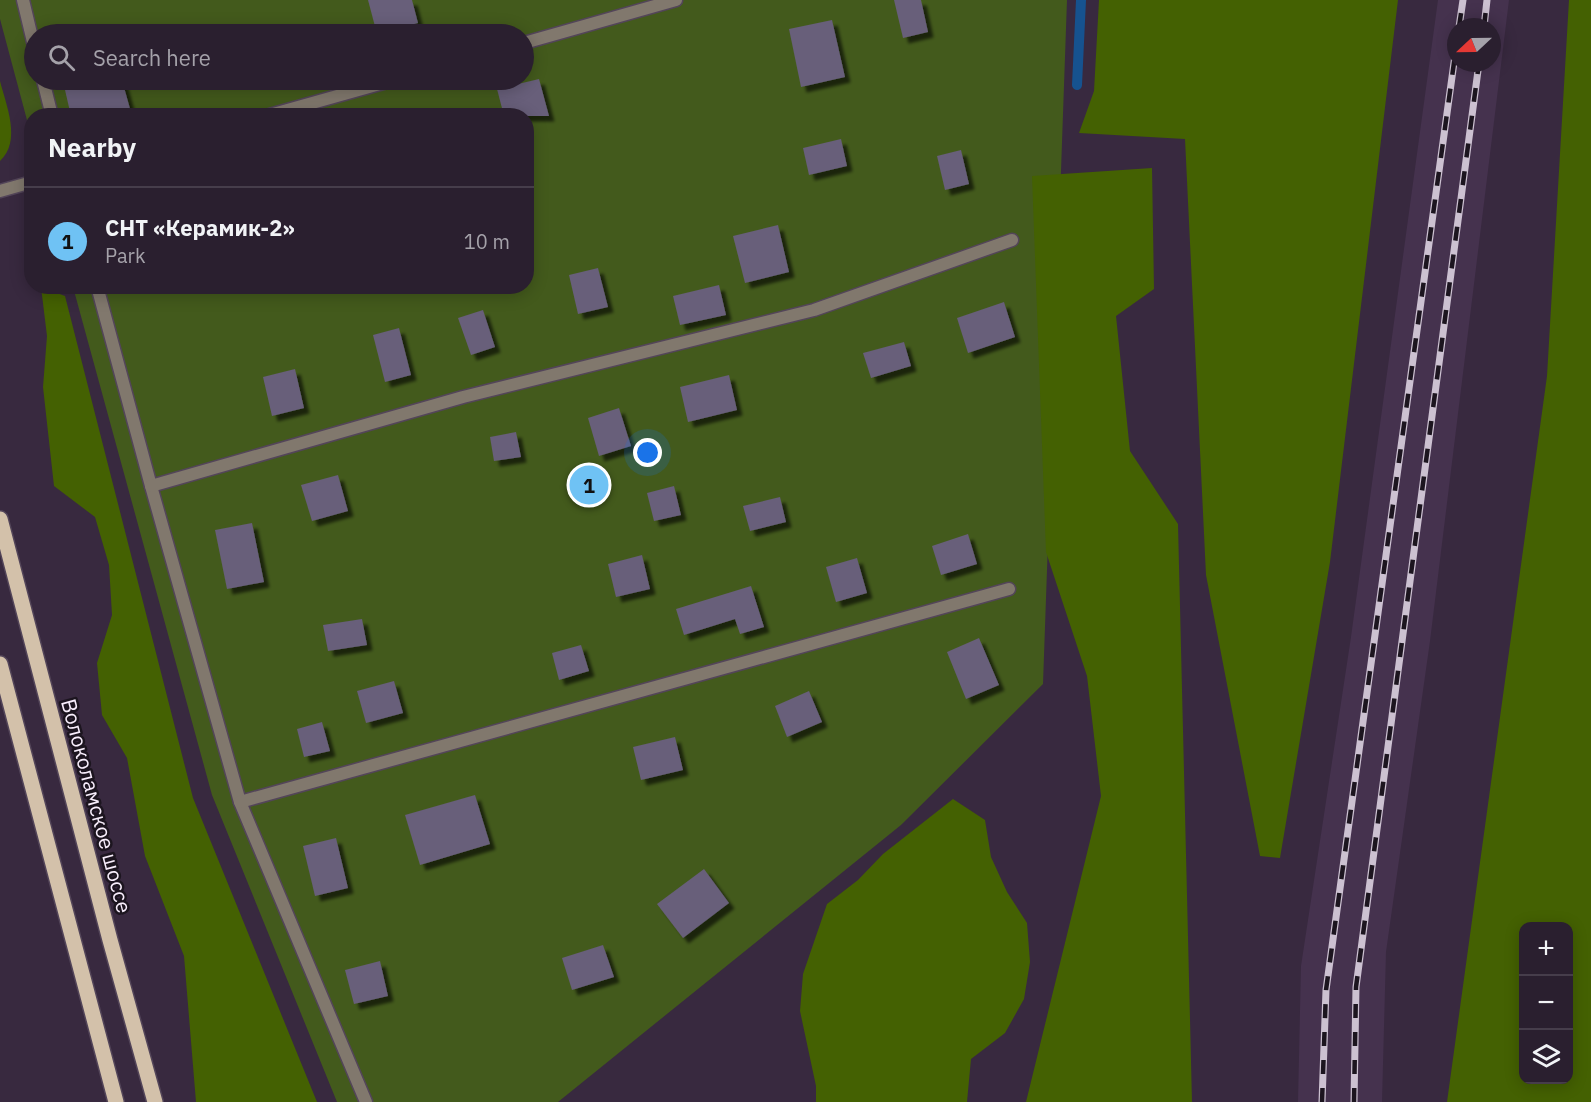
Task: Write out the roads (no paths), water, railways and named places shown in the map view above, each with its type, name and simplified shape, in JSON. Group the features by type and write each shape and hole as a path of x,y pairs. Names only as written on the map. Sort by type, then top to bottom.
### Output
{"main road":[{"name":"Волоколамское шоссе","path":"0,519 110,940 155,1102"},
{"path":"0,664 116,1102"}],"lane":[{"path":"23,0 29,24"},
{"path":"534,40 676,0"},
{"path":"46,90 50,108"},
{"path":"294,108 358,90"},
{"path":"0,191 24,184"},
{"path":"151,486 463,397 814,310 1012,240"},
{"path":"99,294 240,802 366,1102"},
{"path":"240,802 1010,589"}],"waterway":[{"path":"1077,85 1081,0"}],"railway":[{"path":"1460,18 1463,0"},
{"path":"1485,18 1487,0"},
{"path":"1322,1102 1326,990 1453,72"},
{"path":"1354,1102 1356,987 1478,72"}],"place":[{"name":"СНТ «Керамик-2»","path":"589,485"}]}
